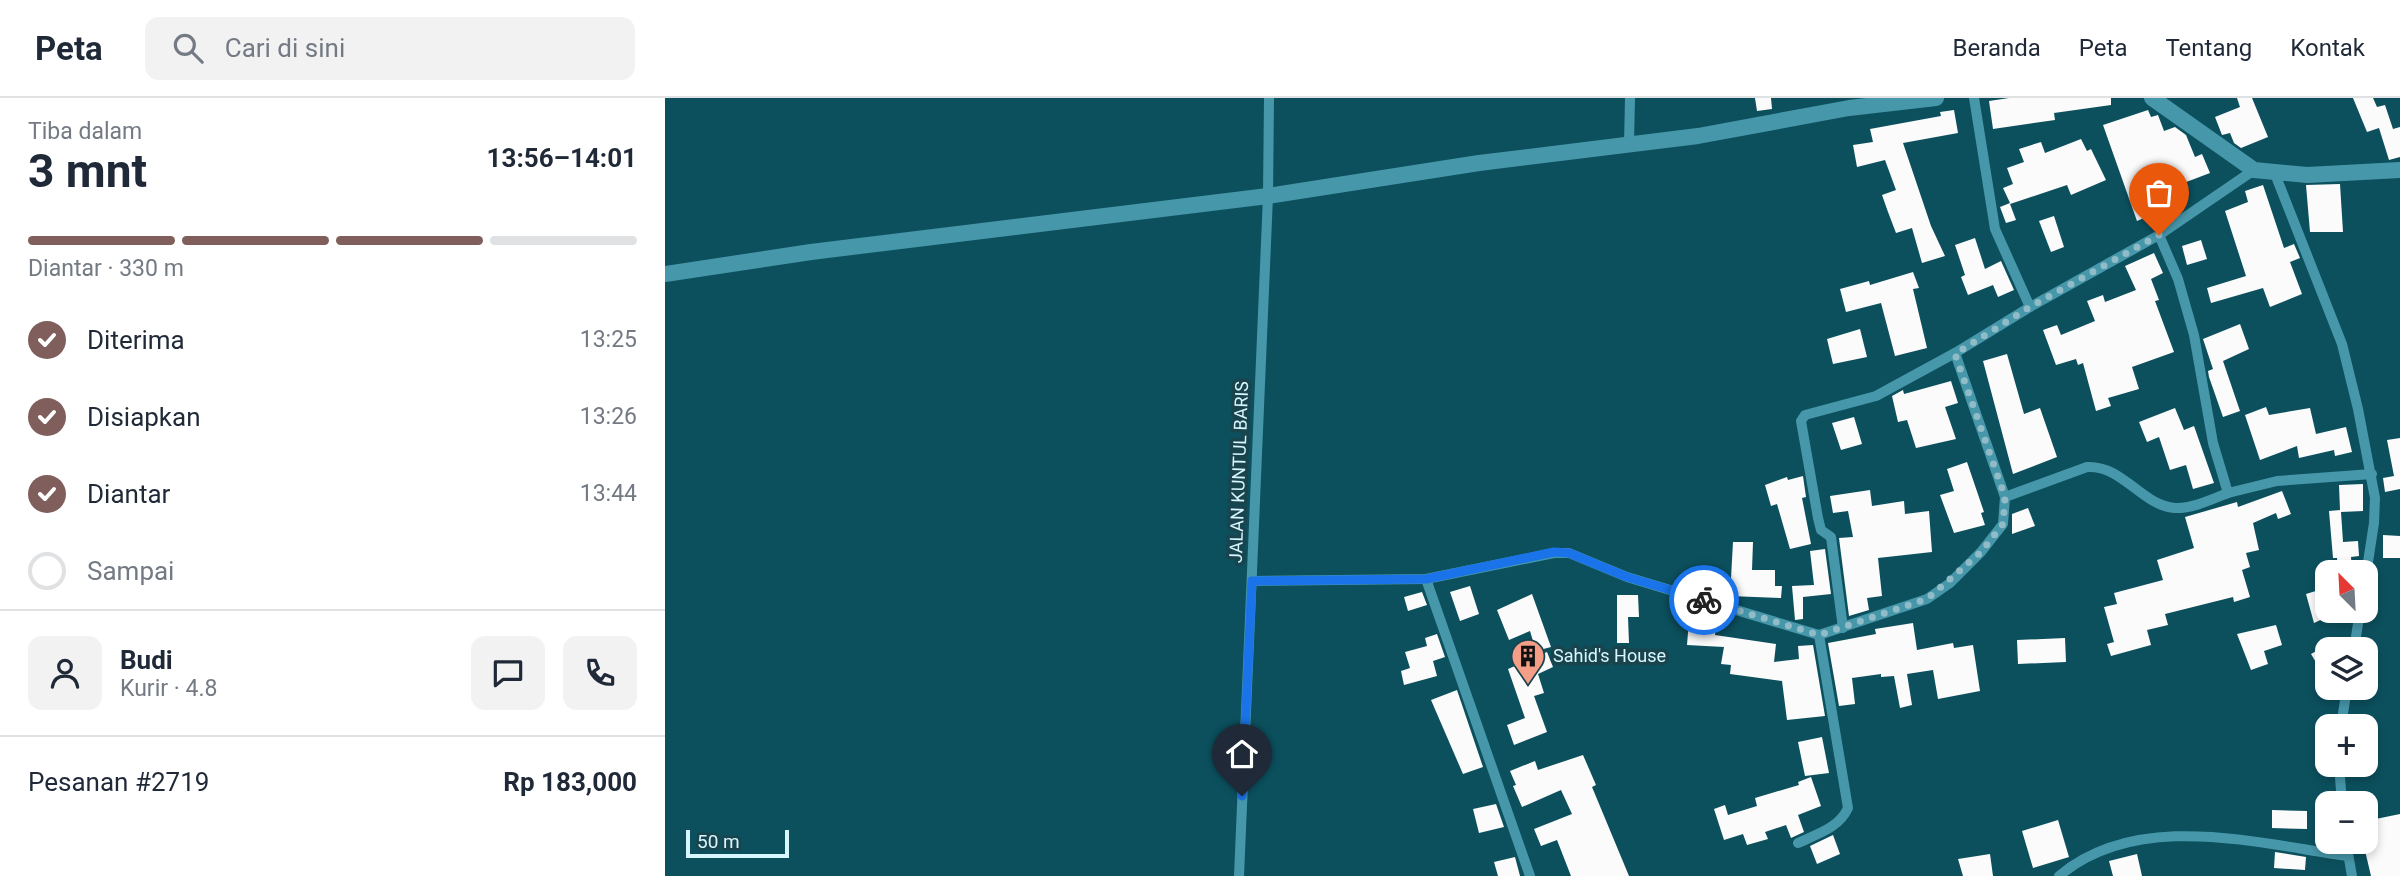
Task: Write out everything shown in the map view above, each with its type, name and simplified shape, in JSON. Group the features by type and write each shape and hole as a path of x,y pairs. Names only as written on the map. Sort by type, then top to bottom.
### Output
{"street":[{"name":"JALAN KUNTUL BARIS","path":"1239,876 1268,196 1269,98"},
{"path":"1629,144 1630,98"},
{"path":"665,274 1268,196 1479,163 1698,136 1849,108 1935,98"},
{"path":"1974,98 1995,229 2030,307"},
{"path":"2152,98 2254,170 2275,174 2400,170"},
{"path":"1843,628 1831,537 1821,530 1818,518 1817,500 1801,421 1805,415 1876,396 1955,354 2030,307 2159,235 2254,170"},
{"path":"2275,174 2342,344 2372,474 2374,523 2368,560"},
{"path":"2159,235 2178,279 2194,335 2213,443 2228,493"},
{"path":"1252,581 1426,579 1554,552 1569,553 1627,577 1819,635 1911,607 1950,583 1981,552 2003,524 2005,497 1955,354"},
{"path":"2005,497 2076,470 2101,466 2161,504 2175,508 2201,504 2228,493 2277,481 2372,474"},
{"path":"1426,579 1530,876"},
{"path":"1798,843 1833,826 1844,817 1848,807 1819,635"},
{"path":"2059,876 2081,857 2111,844 2142,837 2231,840 2348,856 2352,876"}],"building":[{"path":"1755,98 1771,98 1772,109 1757,111"},
{"path":"2009,98 2111,98 2111,105 2054,113 2055,120 1993,129 1989,101"},
{"path":"2237,98 2252,98 2268,137 2241,148 2234,143 2230,133 2222,135 2215,117 2240,107"},
{"path":"2353,98 2373,98 2377,107 2385,105 2393,129 2400,127 2400,157 2389,160 2379,128 2367,132"},
{"path":"1954,110 1958,133 1903,143 1931,226 1945,256 1922,263 1912,228 1896,233 1888,212 1882,195 1896,190 1885,160 1857,167 1853,145 1873,142 1870,129 1941,116 1940,112"},
{"path":"2148,110 2151,117 2158,115 2164,131 2175,127 2186,135 2195,157 2202,154 2210,173 2181,184 2187,199 2137,221 2103,125"},
{"path":"2081,139 2087,151 2091,149 2106,180 2071,195 2067,185 2010,204 2016,220 2006,223 2000,207 2010,203 2003,188 2013,184 2007,168 2024,162 2019,149 2041,142 2045,153"},
{"path":"2340,184 2343,232 2310,232 2306,185"},
{"path":"2263,185 2284,248 2294,244 2300,258 2290,262 2302,294 2270,307 2263,288 2211,303 2207,288 2246,276 2225,211 2248,202 2245,191"},
{"path":"2054,216 2064,247 2051,252 2039,221"},
{"path":"1975,238 1985,269 2001,261 2014,290 1998,297 1993,285 1968,295 1961,277 1965,275 1955,245"},
{"path":"2201,240 2207,259 2187,265 2182,246"},
{"path":"2154,253 2163,273 2151,279 2159,300 2155,301 2174,352 2132,367 2139,389 2108,398 2111,406 2096,411 2083,363 2078,365 2076,359 2056,365 2043,330 2057,325 2061,335 2095,321 2087,301 2103,295 2105,302 2136,290 2125,266"},
{"path":"1913,272 1919,288 1913,289 1927,348 1895,356 1881,303 1846,312 1840,289 1869,281 1870,285"},
{"path":"2240,324 2249,349 2223,361 2240,411 2223,417 2209,377 2208,371 2213,369 2203,339"},
{"path":"1860,329 1867,357 1833,364 1827,339"},
{"path":"2007,354 2024,414 2040,408 2057,457 2013,474 1983,361"},
{"path":"1951,381 1958,403 1945,407 1956,439 1916,448 1907,420 1898,422 1892,396 1903,390 1904,394"},
{"path":"2266,407 2269,415 2310,408 2316,434 2346,427 2352,452 2335,456 2334,450 2299,458 2297,446 2260,460 2245,415"},
{"path":"2175,408 2184,430 2194,426 2214,483 2193,489 2186,465 2170,470 2159,437 2147,442 2139,422"},
{"path":"1854,417 1862,444 1841,450 1832,423"},
{"path":"2400,438 2400,489 2385,492 2383,478 2394,476 2387,440"},
{"path":"1967,462 1984,512 1981,513 1985,525 1954,533 1940,495 1954,491 1947,469"},
{"path":"1803,476 1806,497 1802,498 1811,544 1790,549 1777,504 1771,506 1765,485 1787,477 1788,480"},
{"path":"2363,484 2363,511 2341,512 2343,542 2358,541 2359,556 2351,557 2351,560 2333,558 2329,511 2340,510 2339,485"},
{"path":"1870,490 1872,506 1904,501 1905,514 1929,511 1932,552 1878,558 1882,596 1867,598 1869,610 1849,616 1839,538 1853,537 1848,511 1833,513 1830,496"},
{"path":"2282,491 2291,514 2278,519 2276,513 2253,523 2259,550 2246,553 2250,567 2242,570 2250,597 2234,602 2233,597 2165,614 2168,625 2147,630 2151,645 2111,656 2107,644 2114,642 2104,607 2117,604 2114,593 2163,580 2157,560 2194,548 2185,517 2237,502 2238,507"},
{"path":"2028,508 2035,526 2012,534 2012,514"},
{"path":"2383,535 2400,536 2400,558 2383,558"},
{"path":"1733,542 1753,542 1752,570 1775,570 1775,586 1782,586 1781,598 1730,596"},
{"path":"1825,549 1831,594 1803,597 1803,619 1795,620 1792,586 1814,585 1810,551"},
{"path":"1470,586 1479,614 1460,621 1450,592"},
{"path":"2315,591 2314,623 2306,594"},
{"path":"1422,592 1427,605 1408,611 1404,597"},
{"path":"1532,594 1551,647 1536,651 1530,631 1509,640 1497,610"},
{"path":"1617,595 1638,595 1639,617 1628,617 1629,643 1617,643"},
{"path":"1689,620 1716,622 1715,635 1776,644 1774,662 1799,659 1798,646 1813,645 1825,716 1787,720 1782,681 1730,674 1731,665 1721,664 1724,647 1687,645"},
{"path":"1913,623 1917,650 1953,643 1954,648 1973,645 1980,691 1938,699 1933,670 1907,674 1912,705 1900,708 1894,676 1881,677 1881,674 1852,678 1855,704 1839,706 1828,643 1876,634 1875,629"},
{"path":"2276,625 2282,645 2264,651 2268,664 2251,670 2237,634"},
{"path":"1437,634 1445,657 1433,661 1437,676 1404,685 1401,671 1410,668 1405,652 1427,646 1425,638"},
{"path":"2065,638 2066,662 2018,664 2017,640"},
{"path":"1547,652 1553,667 1538,674 1544,693 1534,696 1547,732 1514,745 1507,725 1525,718 1508,669"},
{"path":"1457,690 1483,767 1463,774 1431,700"},
{"path":"1822,737 1829,773 1805,776 1798,742"},
{"path":"1583,755 1596,785 1592,787 1629,876 1571,876 1557,840 1541,846 1534,829 1572,814 1561,790 1522,807 1513,786 1516,785 1510,771 1535,761 1538,770"},
{"path":"1811,777 1821,806 1798,815 1804,832 1791,838 1786,825 1765,832 1768,839 1747,845 1743,834 1724,840 1714,809 1725,805 1728,815 1757,806 1755,798 1799,785 1798,782"},
{"path":"1496,804 1504,827 1479,833 1473,809"},
{"path":"2272,810 2307,811 2307,829 2272,828"},
{"path":"2400,814 2400,876 2371,876 2366,854 2378,854 2378,819"},
{"path":"2058,820 2069,857 2033,868 2022,831"},
{"path":"1833,835 1840,854 1817,864 1810,846"},
{"path":"2275,852 2306,857 2305,870 2274,868"},
{"path":"1990,854 1993,876 1963,876 1958,859"},
{"path":"2137,854 2142,876 2113,876 2109,861"},
{"path":"1515,857 1520,876 1498,876 1494,862"}],"way so far":[{"path":"1704,600 1819,635 1911,607 1950,583 1981,552 2003,524 2002,506 2005,497 1955,354 2030,307 2159,235"}],"place":[{"name":"Sahid's House","path":"1528,686"}],"route":[{"path":"1242,796 1252,581 1426,579 1554,552 1569,553 1627,577 1704,600"}]}
